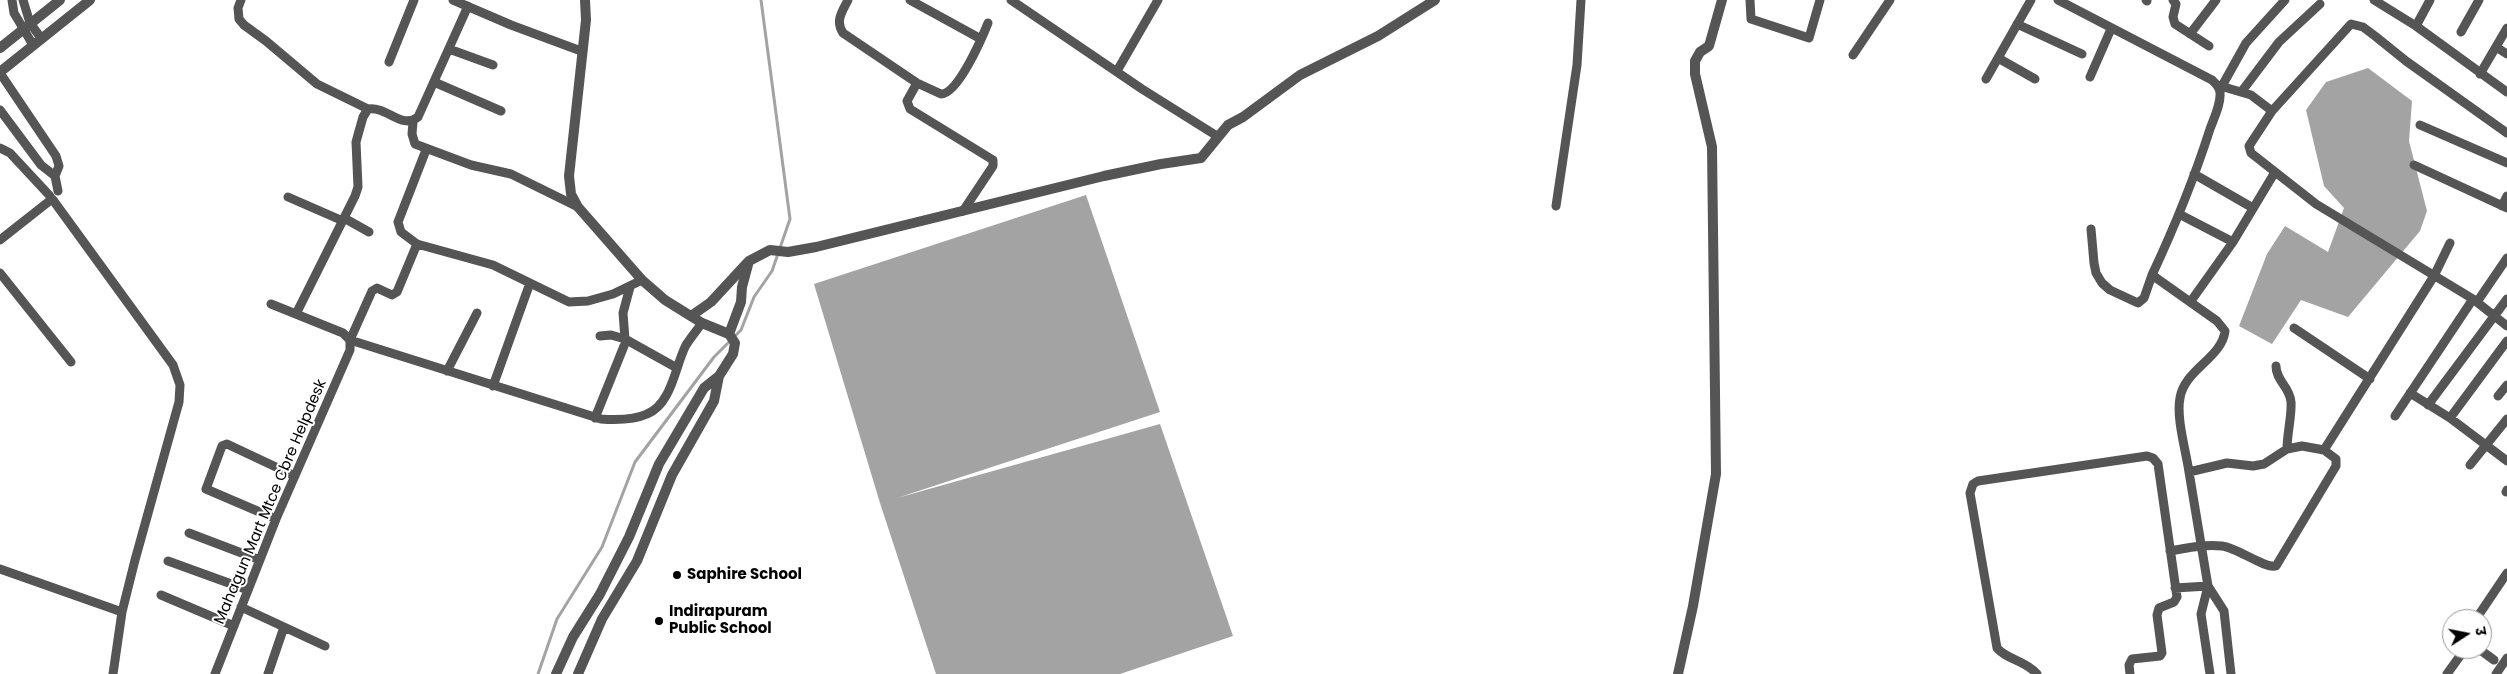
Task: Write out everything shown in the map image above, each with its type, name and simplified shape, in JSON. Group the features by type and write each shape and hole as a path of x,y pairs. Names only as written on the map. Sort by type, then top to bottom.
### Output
{"street":[{"path":"12,0 14,12 37,41"},
{"path":"23,0 27,26"},
{"path":"0,48 60,0"},
{"path":"0,240 53,197 54,176 59,166 56,156 0,73 37,41 90,0"},
{"path":"241,0 238,8 239,19 244,25 317,84 368,109 375,108 405,122 413,122"},
{"path":"389,62 414,0"},
{"path":"453,0 581,51"},
{"path":"585,0 586,20 581,51 569,176 571,194 578,207 642,280 665,300 732,339"},
{"path":"848,0 839,18 839,28 842,34 917,83 941,94 948,92 977,50 988,23"},
{"path":"910,0 981,39"},
{"path":"1011,0 1142,89 1217,136"},
{"path":"1117,71 1158,0"},
{"path":"691,316 711,302 749,261 766,251 788,252 1104,176 1201,158 1217,136 1228,125 1243,117 1300,75 1378,36 1435,0"},
{"path":"1556,206 1577,65 1581,0"},
{"path":"1678,674 1693,606 1716,474 1712,147 1695,74 1695,61 1700,52 1709,46 1722,0"},
{"path":"1750,0 1751,20 1809,38 1820,0"},
{"path":"1853,56 1890,0"},
{"path":"1986,79 2030,0"},
{"path":"2058,0 2071,3 2111,29 2220,85 2242,91 2262,102 2272,112"},
{"path":"2173,0 2176,4 2173,17 2175,24 2209,46"},
{"path":"2190,34 2216,0"},
{"path":"2091,228 2096,274 2110,290 2138,303 2144,298 2179,214 2219,102 2220,85 2246,43 2285,0"},
{"path":"2374,0 2416,26 2507,92"},
{"path":"2416,26 2430,0"},
{"path":"2461,32 2479,0"},
{"path":"2242,91 2279,42 2320,4"},
{"path":"468,6 424,107 413,122 413,140 415,144 426,150 471,166 511,174 578,207"},
{"path":"2017,24 2082,54"},
{"path":"2507,133 2356,24 2347,26 2272,112 2249,146 2251,152 2316,204 2475,301 2507,326"},
{"path":"2480,74 2507,28"},
{"path":"2090,77 2111,29"},
{"path":"2496,47 2507,54"},
{"path":"449,49 493,65"},
{"path":"1998,58 2035,79"},
{"path":"434,82 502,111"},
{"path":"917,83 908,101 910,109 993,160 993,166 963,211"},
{"path":"296,314 358,187 356,142 363,117 368,109"},
{"path":"0,110 41,165 54,176"},
{"path":"2420,125 2507,163"},
{"path":"0,148 10,153 53,197 173,365 180,385 179,402 122,612 113,674"},
{"path":"426,150 398,222 401,232 417,244 493,265 558,298 577,302 613,294 642,280"},
{"path":"2414,165 2504,207 2507,196"},
{"path":"2191,301 2232,242 2275,172"},
{"path":"2194,174 2252,208"},
{"path":"288,197 369,232"},
{"path":"2179,214 2232,242"},
{"path":"2324,450 2434,276 2450,243"},
{"name":"Mahagun Mart Mtce Cbre Helpdesk","path":"215,674 276,520 350,350 350,340 372,291 377,288 392,295 397,292 417,244"},
{"path":"2394,416 2507,258"},
{"path":"556,674 573,637 600,594 629,537 663,457 704,388 719,376 733,354 732,339 749,261"},
{"path":"0,273 71,362"},
{"path":"2152,275 2191,301 2223,326 2225,332 2222,342 2186,382 2180,398 2208,586 2224,611 2231,674"},
{"path":"493,386 530,283"},
{"path":"595,418 624,342 623,313 630,286"},
{"path":"2428,405 2507,299"},
{"path":"271,304 343,333 350,340 595,418 616,420 647,414 657,408 665,397 686,346 702,323"},
{"path":"447,372 477,313"},
{"path":"2294,328 2370,378"},
{"path":"600,336 611,335 677,368"},
{"path":"2450,418 2507,341"},
{"path":"2276,366 2276,372 2290,394 2292,403 2287,449"},
{"path":"578,674 602,619 637,561 672,475 714,401 719,376"},
{"path":"2498,396 2507,385"},
{"path":"2410,393 2450,418 2507,461"},
{"path":"2470,465 2507,419"},
{"path":"276,520 206,489 222,446 227,444 295,476"},
{"path":"2170,551 2201,546 2222,546 2237,550 2265,566 2276,566 2336,466 2336,459 2324,450 2302,446 2287,449 2264,464 2253,466 2227,463 2190,472"},
{"path":"2037,674 2029,665 2002,654 1997,648 1970,493 1972,484 1978,481 2147,456 2153,458 2158,464 2176,600 2159,608 2157,615 2162,654 2160,656 2132,659 2129,665 2130,674"},
{"path":"190,533 260,560"},
{"path":"168,561 248,590"},
{"path":"0,569 122,612"},
{"path":"2483,609 2507,573"},
{"path":"2175,588 2208,586"},
{"path":"2208,586 2201,614 2210,674"},
{"path":"161,595 234,626"},
{"path":"242,606 325,646"},
{"path":"268,674 284,627"},
{"path":"2496,674 2507,658"},
{"path":"2447,674 2458,659"}],"shaded area":[{"path":"2368,68 2412,101 2409,141 2427,211 2420,231 2348,317 2301,300 2272,344 2239,326 2267,254 2285,226 2328,252 2344,208 2324,186 2306,110 2326,82"},
{"path":"1086,195 1160,412 897,498 1160,424 1233,636 1120,674 936,674 880,503 814,284"}],"waterway":[{"path":"538,674 557,619 602,547 635,462 714,357 741,330 754,297 772,271 790,219 761,0"}],"place":[{"name":"Saphire School","path":"677,575"},
{"name":"Indirapuram Public School","path":"659,621"}]}
